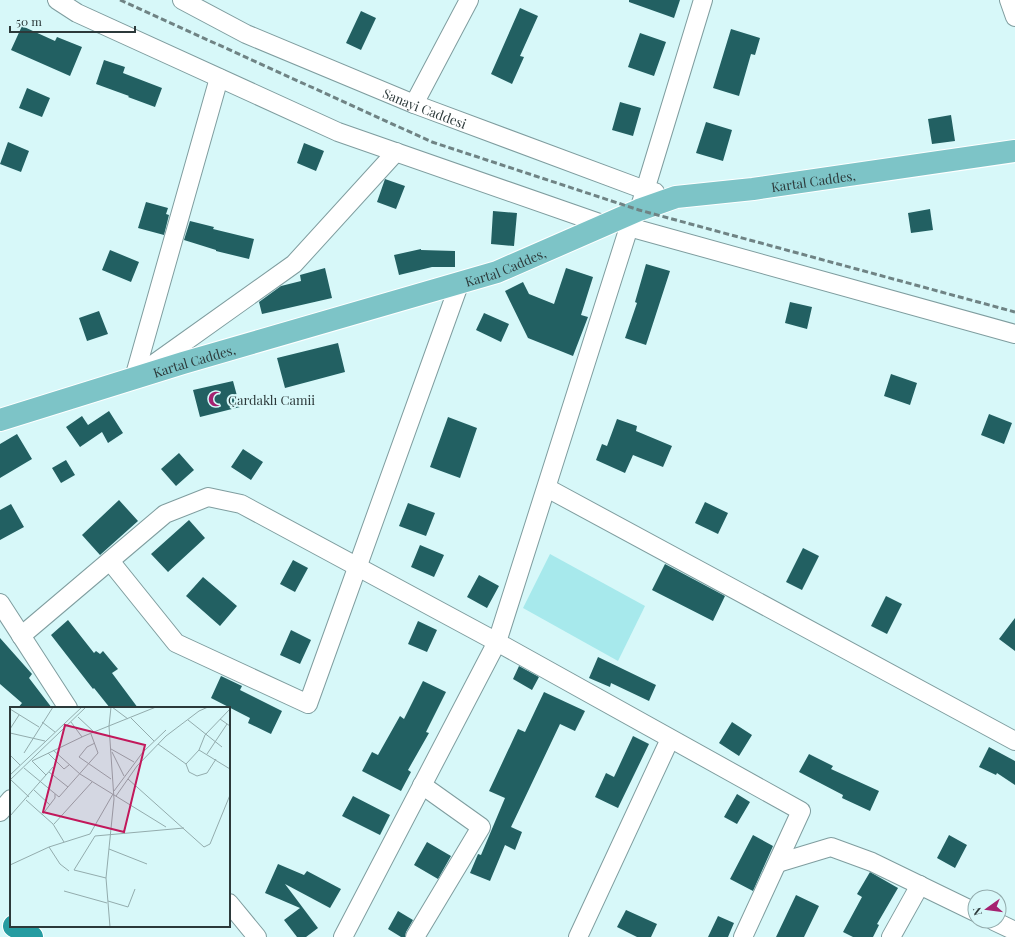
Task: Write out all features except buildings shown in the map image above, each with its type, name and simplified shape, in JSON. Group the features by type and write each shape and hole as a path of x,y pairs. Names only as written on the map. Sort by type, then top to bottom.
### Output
{"highway":[{"path":"0,917 10,923"},
{"path":"16,927 32,937"}],"main road":[{"name":"Kartal Caddes,","path":"0,420 134,378 497,272 638,209 676,197 753,189 1015,151"}],"street":[{"path":"57,0 77,13 338,132 605,225"},
{"name":"Sanayi Caddesi","path":"182,0 246,34 414,104 638,209 1015,334"},
{"path":"414,104 468,0"},
{"path":"343,937 496,642 638,209 703,0"},
{"path":"1009,0 1015,17"},
{"path":"134,378 219,78"},
{"path":"134,378 294,264 396,152"},
{"path":"110,561 176,643 308,704 460,282"},
{"path":"547,488 1015,741"},
{"path":"21,636 165,514 208,497 241,504 496,642 801,811 778,864 743,937"},
{"path":"0,603 67,707"},
{"path":"578,937 670,739"},
{"path":"415,937 481,827 422,785"},
{"path":"0,812 10,800"},
{"path":"778,864 831,847 872,862 967,908"},
{"path":"891,937 920,885"},
{"path":"230,903 257,937"}],"shaded area":[{"path":"550,554 645,606 618,661 523,608"}],"railway":[{"path":"120,0 432,142 639,210 1015,312"}],"place":[{"name":"Çardaklı Camii","path":"216,399"}]}
